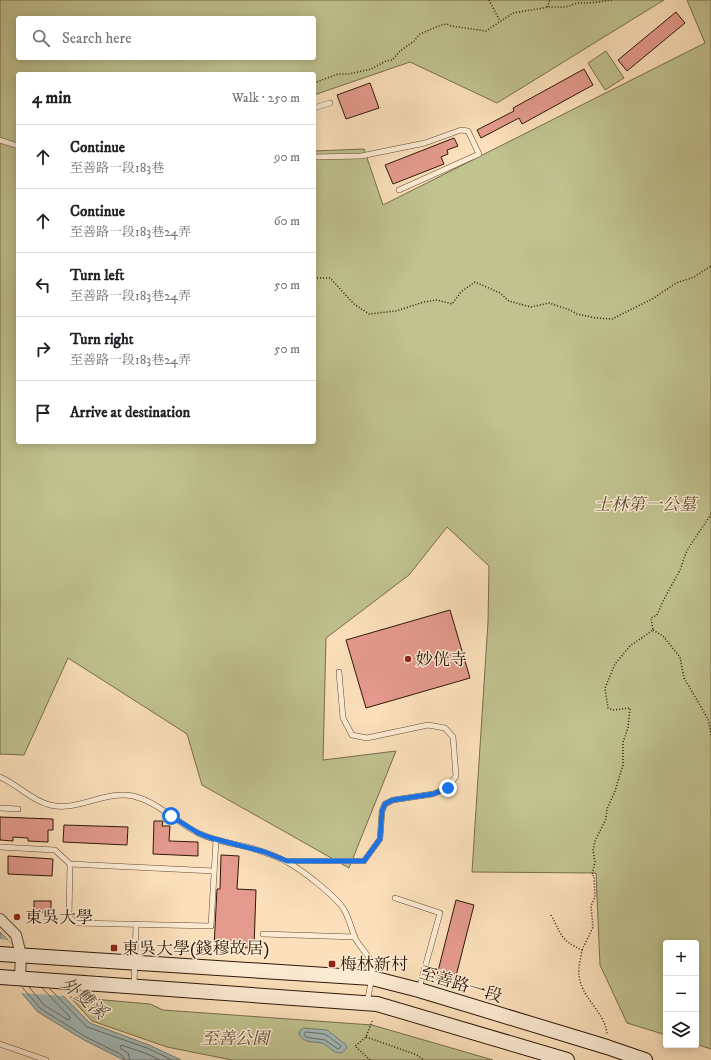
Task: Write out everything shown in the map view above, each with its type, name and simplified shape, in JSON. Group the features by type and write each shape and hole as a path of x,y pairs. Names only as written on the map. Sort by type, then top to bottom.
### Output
{"main road":[{"name":"至善路一段","path":"0,954 372,978 419,990 645,1060"},
{"path":"0,977 377,1004 566,1060"}],"street":[{"path":"0,919 16,936 21,955 20,978"}],"lane":[{"path":"316,107 330,103"},
{"path":"316,157 361,156 425,143 461,130 468,131 479,154 399,190"},
{"path":"0,140 16,145"},
{"path":"287,861 364,861 380,839 382,811 385,804 393,800 433,794 448,788 456,776 453,737 445,728 428,725 367,738 352,735 343,718 339,672"},
{"path":"0,777 8,780 42,802 50,805 60,806 80,804 96,799 120,796 131,796 144,799 198,833 216,840 230,842 265,852 287,861 322,888 342,907 351,922 359,946 372,963 372,978 367,1003"},
{"path":"0,808 18,809"},
{"path":"70,864 69,917 76,923 211,926 216,840"},
{"path":"0,847 55,850 70,864 214,871"},
{"path":"395,898 440,913 419,990"},
{"path":"134,986 136,925"},
{"path":"263,934 355,937"},
{"path":"0,1044 46,1060"}],"path":[{"path":"489,0 500,21"},
{"path":"547,8 550,0"},
{"path":"316,82 338,74 349,74 371,68 386,61 392,60 420,34 441,25 447,24 451,26 486,31 513,13 566,7 577,3 613,0"},
{"path":"316,278 330,278 354,304 368,314 396,311 424,302 437,300 452,304 461,292 475,282 500,293 509,301 523,305 531,307 549,303 577,314 596,318 612,319 654,298 676,283 694,277 711,266"},
{"path":"711,514 687,552 679,573 666,592 666,597 663,600 657,615 651,618 653,630 663,636 680,657 684,678 708,719 711,735"},
{"path":"607,1047 606,1027 599,1012 586,997 579,976 582,950 593,927 590,906 595,897 594,876 592,875 595,862 593,850 595,841 606,819 607,809 615,791 623,765 623,742 628,728 630,708 613,710 608,708 605,688 611,677 614,664 630,646 653,630"},
{"path":"551,915 562,937 573,946 582,950"},
{"path":"370,1060 356,1046 366,1037 373,1018"},
{"path":"366,1037 417,1055 424,1060"}],"green space":[{"name":"士林第一公墓","path":"0,0 664,0 497,103 410,62 316,94 316,72 16,72 16,444 316,444 316,151 364,149 383,205 705,43 687,0 711,0 711,1049 699,1045 699,940 663,940 663,1034 627,1023 600,965 596,873 472,872 488,622 489,566 447,527 409,575 326,638 323,760 396,751 349,868 202,785 187,734 68,658 24,755 0,754"},
{"path":"606,51 624,78 605,90 588,63"},
{"name":"至善公園","path":"70,997 150,1004 163,1010 372,1025 493,1060 232,1060 167,1047 92,1021"}],"water":[{"name":"外雙溪","path":"0,932 90,1023 149,1045 181,1060 124,1060 84,1040 38,1012 0,968"},
{"path":"303,1028 327,1030 347,1047 344,1052 339,1053 322,1043 306,1041 299,1034"}],"pier":[{"path":"0,939 8,940 65,996 19,993 0,971"}],"building":[{"path":"676,12 685,23 627,71 618,60"},
{"path":"584,69 593,85 522,124 519,118 481,138 477,130 514,111 513,108"},
{"path":"370,83 379,108 346,119 337,95"},
{"path":"454,138 458,146 447,150 448,154 441,157 444,164 393,184 385,165"},
{"name":"妙侊寺","path":"450,610 470,678 366,708 346,640"},
{"path":"0,817 53,819 53,830 48,830 48,842 28,841 28,838 13,837 13,841 0,840"},
{"path":"154,821 163,821 162,826 170,826 169,841 198,842 198,856 153,854"},
{"path":"64,825 128,827 127,845 63,842"},
{"path":"221,855 239,856 237,889 256,890 254,948 214,947 217,889 220,889"},
{"path":"8,856 53,859 52,876 8,874"},
{"path":"456,900 474,905 454,984 436,979"},
{"path":"34,901 51,901 51,912 34,912"}],"place":[{"name":"妙侊寺","path":"408,659"},
{"name":"東吳大學","path":"17,917"},
{"name":"東吳大學(錢穆故居)","path":"114,948"},
{"name":"梅林新村","path":"332,964"}],"route":[{"path":"171,816 198,833 211,838 265,852 287,861 364,861 380,839 382,811 385,804 393,800 433,794 448,788"}]}
